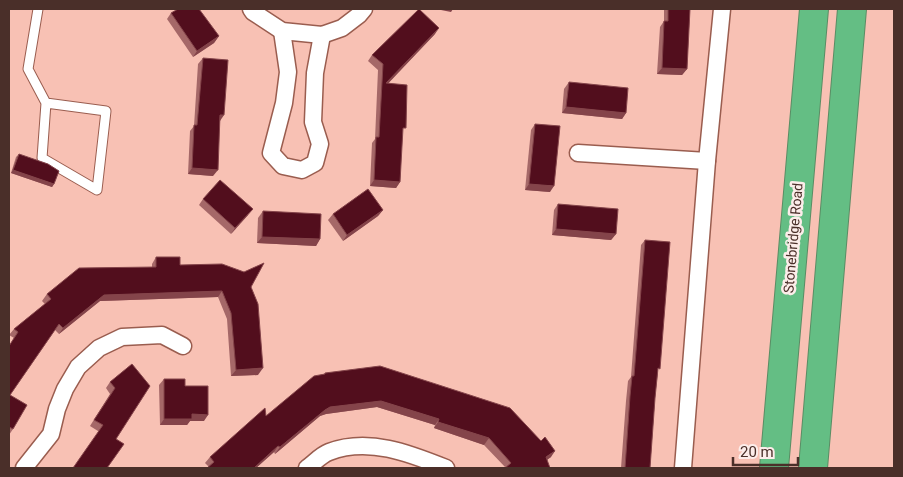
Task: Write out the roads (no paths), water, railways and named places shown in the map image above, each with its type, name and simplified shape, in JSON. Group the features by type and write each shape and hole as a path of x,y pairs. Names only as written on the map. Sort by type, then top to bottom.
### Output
{"highway":[{"name":"Stonebridge Road","path":"774,468 814,9"},
{"path":"813,468 852,9"}],"street":[{"path":"251,9 282,31 322,35 342,28 364,9"},
{"path":"683,468 707,160 722,9"},
{"path":"282,31 288,72 284,104 271,153 283,166 302,170 315,164 320,144 313,122 315,73 322,35"},
{"path":"578,153 707,160"},
{"path":"24,468 51,434 57,409 65,389 78,367 99,348 122,337 162,335 183,346"},
{"path":"307,468 327,452 359,444 389,448 446,468"}],"lane":[{"path":"38,9 28,69 46,104 42,158 97,190 106,111 46,104"}]}
